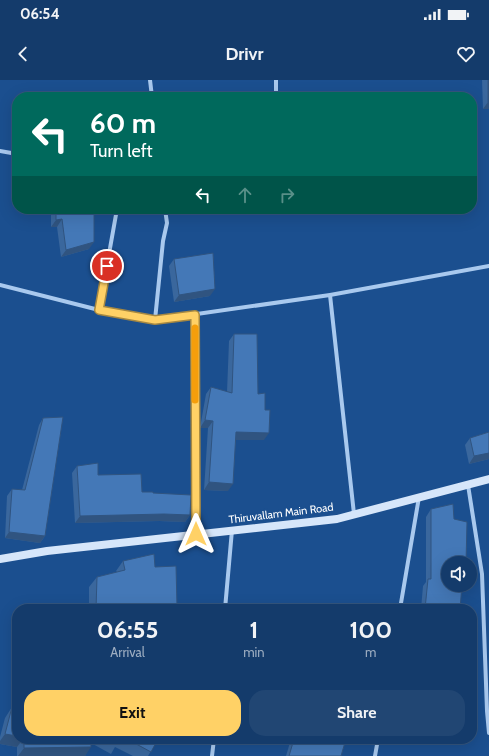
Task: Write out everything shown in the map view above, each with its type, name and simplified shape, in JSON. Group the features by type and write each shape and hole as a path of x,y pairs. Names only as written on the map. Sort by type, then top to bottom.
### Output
{"main road":[{"name":"Thiruvallam Main Road","path":"0,559 47,551 337,519 489,480"}],"street":[{"path":"150,80 151,92"},
{"path":"276,80 276,92"},
{"path":"0,151 12,153"},
{"path":"99,310 116,214"},
{"path":"155,320 163,241 167,224 166,214"},
{"path":"0,285 99,310 155,320 330,295 489,266"},
{"path":"330,295 354,514"},
{"path":"195,315 196,534"},
{"path":"468,485 482,574 489,733"},
{"path":"401,604 419,497"},
{"path":"226,604 232,530"},
{"path":"212,756 213,744"},
{"path":"375,756 377,744"}],"building":[{"path":"489,80 489,102 488,102"},
{"path":"56,214 94,214 94,242 66,250 62,219 56,220"},
{"path":"213,253 215,289 179,295 174,259"},
{"path":"234,334 257,334 258,394 265,393 265,410 270,410 269,433 236,432 233,484 209,482 213,421 205,420 211,387 232,393"},
{"path":"63,417 45,536 9,532 12,489 25,490 43,418"},
{"path":"489,432 489,453 474,456 470,438"},
{"path":"98,463 98,475 141,474 142,492 191,495 190,515 164,514 80,516 77,466"},
{"path":"453,504 454,519 467,522 466,556 441,556 441,592 461,592 460,604 426,604 428,579 431,579 431,509"},
{"path":"154,554 155,567 176,566 177,604 96,604 97,577 125,570 123,561"},
{"path":"12,707 12,735 5,734"},
{"path":"24,744 91,744 91,747 24,748"},
{"path":"136,744 155,744 151,752"},
{"path":"293,744 345,744 341,756 289,756"}],"slow traffic":[{"path":"195,328 195,400"}],"route":[{"path":"107,266 99,310 155,320 195,315 196,534"}]}
